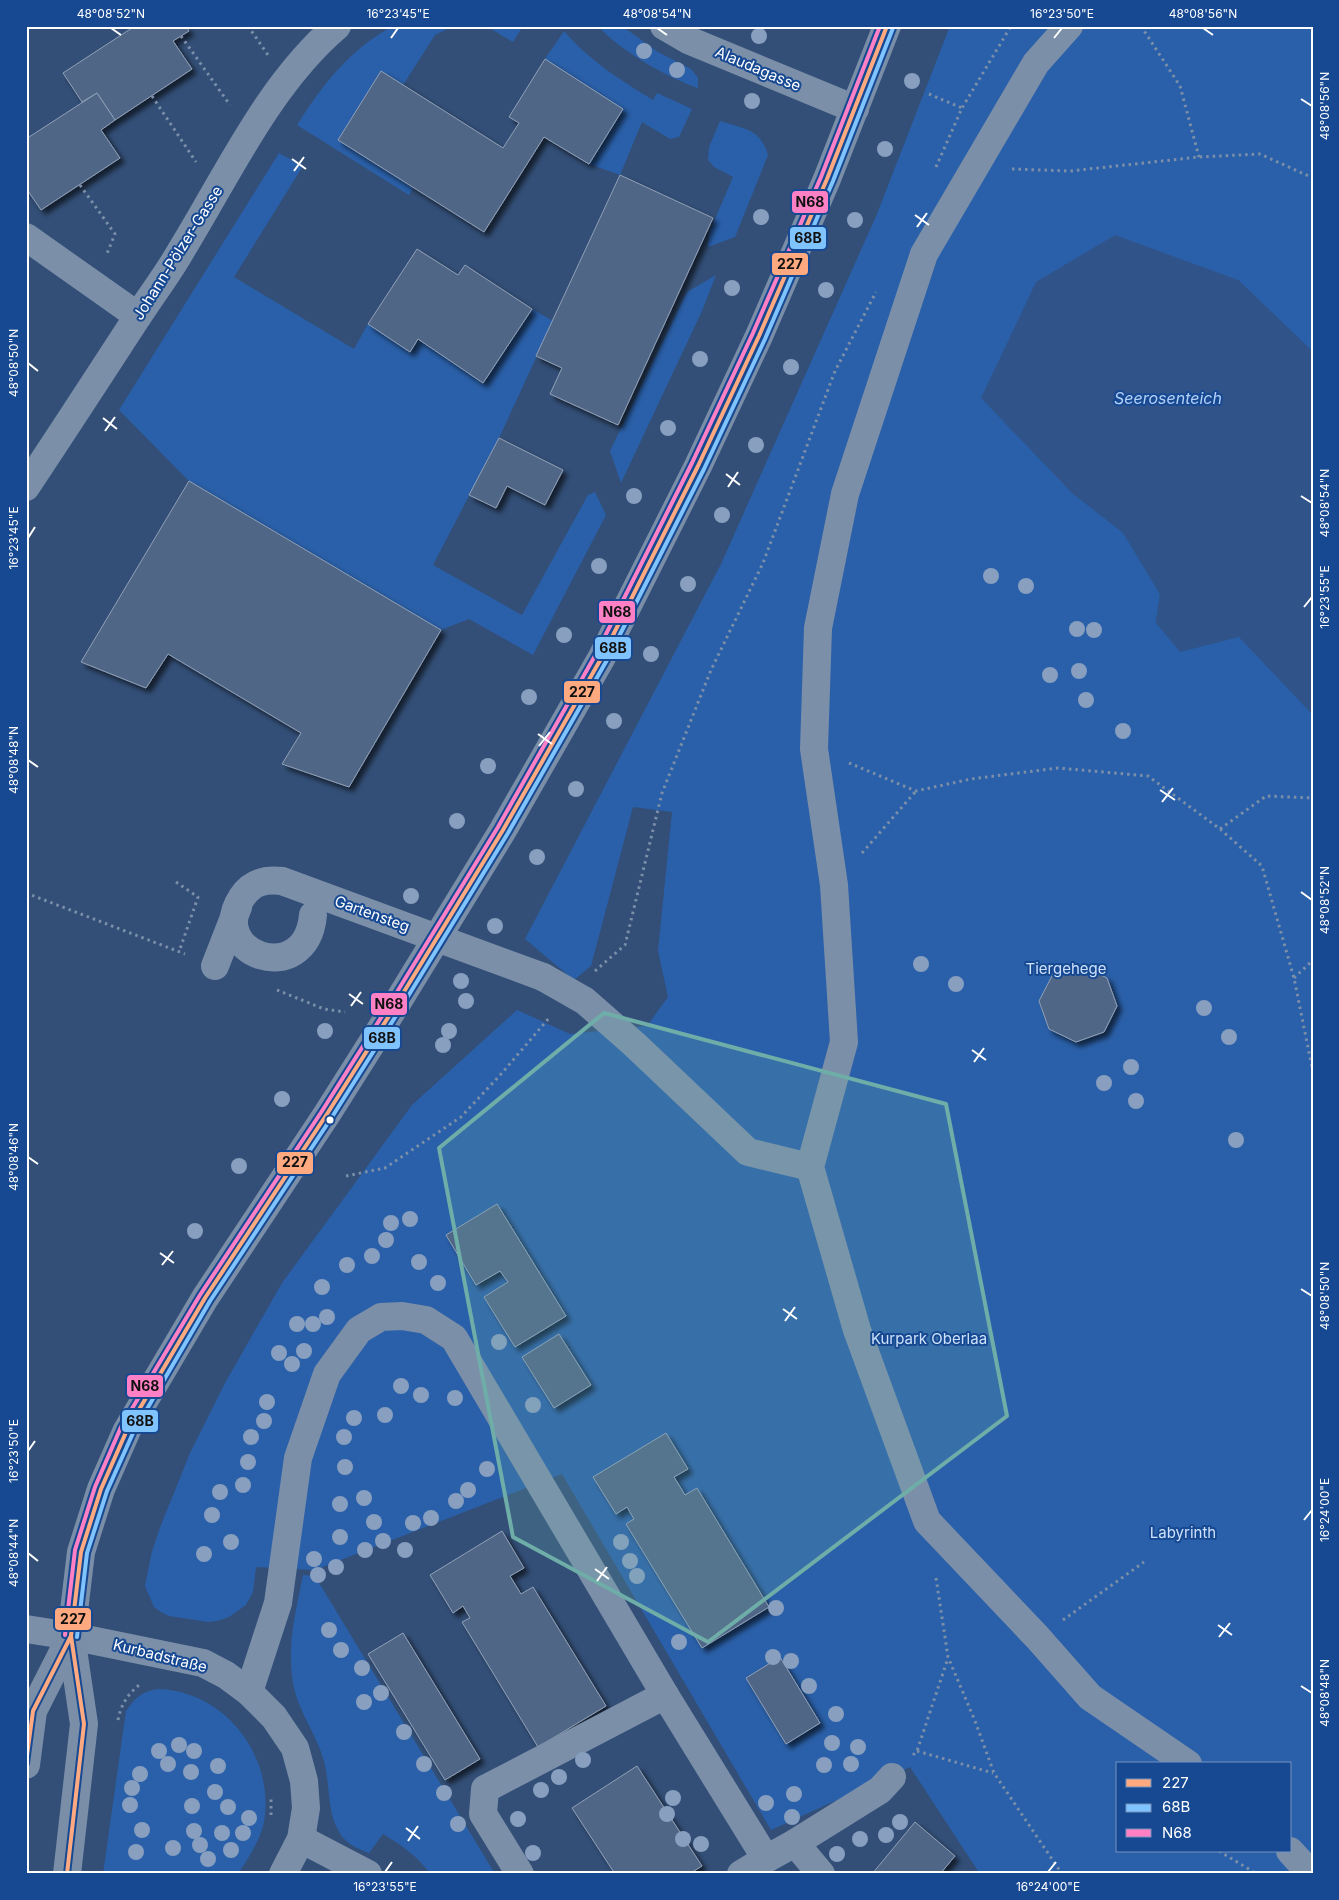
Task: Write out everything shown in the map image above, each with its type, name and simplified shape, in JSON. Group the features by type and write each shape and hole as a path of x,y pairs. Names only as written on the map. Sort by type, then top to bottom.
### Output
{"main road":[{"path":"66,1874 84,1724 71,1636 81,1552 101,1489 127,1430 205,1298 327,1114 394,1008 503,830 602,656 698,466 759,336 827,179 887,26"},
{"path":"26,1765 33,1711 71,1636"}],"street":[{"name":"Johann-Pölzer-Gasse","path":"26,487 181,251 250,134 303,59 337,26"},
{"name":"Alaudagasse","path":"664,26 688,40 854,109"},
{"path":"1069,26 1036,63 924,254 845,494 818,628 814,749 834,885 844,1042 810,1167 857,1330 927,1521 1038,1638 1090,1697 1185,1762"},
{"path":"26,237 138,316"},
{"name":"Gartensteg","path":"215,966 238,906 247,893 259,882 278,878 295,887 308,900 313,915 312,925 303,944 294,952 284,957 272,959 260,956 243,945 233,927 237,906 249,888 258,882 270,879 282,881 543,977 585,1001 634,1044 748,1152 810,1167"},
{"path":"249,1692 278,1603 298,1458 327,1374 359,1330 381,1317 402,1316 426,1320 454,1338 766,1859"},
{"name":"Kurbadstraße","path":"26,1629 71,1636 203,1663 226,1675 249,1692 274,1717 295,1748 304,1781 306,1808 301,1839 283,1874"},
{"path":"520,1874 483,1814 485,1789 666,1694"},
{"path":"741,1874 880,1790 892,1777"},
{"path":"301,1839 368,1874"},
{"path":"795,1843 821,1874"},
{"path":"1291,1852 1311,1874"}],"path":[{"path":"248,26 270,58"},
{"path":"934,169 962,108 1011,26"},
{"path":"1141,26 1180,86 1199,157"},
{"path":"181,36 230,106"},
{"path":"929,94 962,108"},
{"path":"152,96 202,170"},
{"path":"974,167 1070,171 1199,157 1260,154 1313,178"},
{"path":"80,184 115,234 95,284"},
{"path":"346,1176 385,1168 461,1117 502,1073 570,993 625,945 662,793 711,670 763,562 835,371 880,284"},
{"path":"814,749 916,791 972,779 1058,768 1148,776 1220,828 1262,866 1294,978 1313,1072"},
{"path":"834,885 916,791"},
{"path":"1220,828 1266,796 1313,798"},
{"path":"176,882 198,896 179,952"},
{"path":"1294,978 1313,960"},
{"path":"1038,1638 1144,1562"},
{"path":"934,1570 948,1657 975,1721 994,1773 1062,1874"},
{"path":"892,1777 917,1751 948,1657"},
{"path":"116,1725 120,1708 133,1689 144,1682"},
{"path":"917,1751 994,1773"},
{"path":"271,1795 271,1821"},
{"path":"1221,1852 1257,1874"}],"highlighted area":[{"path":"604,1013 946,1104 1007,1416 708,1642 513,1537 439,1148"}],"green space":[{"path":"393,26 453,26 435,35 403,85 381,71 338,140 413,188 409,195 297,125 338,69 377,35"},
{"path":"486,26 523,26 513,42"},
{"path":"598,26 622,26 658,52 691,69 698,78 698,88 673,77 631,54"},
{"name":"Kurpark Oberlaa","path":"950,26 1313,26 1313,352 1238,280 1071,492 1123,532 1160,594 1156,623 1239,636 1313,715 1313,1874 980,1874 910,1767 771,1830 562,1474 315,1570 256,1567 253,1592 246,1605 229,1617 217,1621 208,1622 169,1616 154,1607 145,1586 152,1551 190,1453 225,1383 282,1283 412,1105 517,1010 570,1034 647,1026 668,997 658,951 672,812 633,807 591,966 574,980 525,939 721,564 877,214"},
{"path":"564,31 595,60 617,77 653,100 657,93 692,109 679,137 670,139 642,122 620,175 589,164 545,59"},
{"path":"720,121 744,128 756,134 765,146 768,155 735,237 708,247 709,233 733,177 714,167 708,160 709,147"},
{"path":"279,153 303,166 234,277 354,349 368,324 410,351 418,339 483,383 532,309 553,321 499,438 433,565 522,615 588,495 595,492 606,515 533,655 469,619 441,630 189,481 119,410"},
{"path":"716,275 702,311 621,483 610,451 687,292"},
{"path":"303,1575 315,1576 495,1874 430,1874 415,1856 383,1834 369,1853 348,1842 339,1832 332,1816 327,1773 322,1754 297,1699 292,1676 292,1637"},
{"path":"158,1689 183,1693 205,1701 224,1715 241,1732 253,1752 262,1774 265,1798 264,1822 257,1843 238,1874 103,1874 126,1711 139,1696 148,1691"}],"water":[{"name":"Seerosenteich","path":"1115,235 1238,280 1313,352 1313,715 1239,637 1180,652 1156,623 1160,594 1123,533 1071,492 981,398 1036,282"}],"building":[{"path":"135,26 186,26 189,31 173,41 192,69 115,120 97,93 82,102 63,73"},
{"path":"545,59 623,109 589,164 544,137 484,232 338,140 381,71 503,148 519,123 509,117"},
{"path":"97,93 115,120 101,130 120,158 41,210 26,188 26,139"},
{"path":"620,175 713,218 618,425 550,394 562,368 536,356"},
{"path":"417,249 458,275 465,265 532,309 483,383 418,339 410,352 368,324"},
{"path":"499,438 563,470 545,505 507,486 496,508 469,495"},
{"path":"189,481 441,630 349,787 282,764 301,733 168,654 146,688 81,662"},
{"path":"1081,965 1107,978 1117,1006 1104,1032 1076,1042 1049,1029 1039,1001 1053,974"},
{"path":"497,1204 566,1316 515,1347 484,1297 508,1282 500,1271 476,1285 446,1235"},
{"path":"559,1334 591,1385 554,1408 522,1357"},
{"path":"666,1433 688,1469 674,1477 685,1495 697,1488 769,1607 702,1648 626,1524 634,1519 627,1507 616,1514 593,1477"},
{"path":"502,1531 524,1568 510,1576 521,1594 533,1587 606,1706 538,1747 462,1622 470,1618 463,1606 453,1613 430,1575"},
{"path":"403,1633 480,1759 445,1780 368,1654"},
{"path":"780,1657 820,1723 786,1744 746,1678"},
{"path":"637,1766 702,1866 689,1874 615,1874 572,1808"},
{"path":"915,1822 955,1856 940,1874 872,1874"}],"transit line":[{"name":"N68","path":"65,1635 75,1550 95,1487 121,1427 200,1295 322,1111 389,1005 498,827 596,654 692,463 753,333 821,177 880,26"},
{"name":"227","path":"67,1874 84,1724 71,1636 81,1552 101,1489 127,1430 205,1298 327,1114 394,1008 503,830 602,657 698,466 759,336 827,179 887,26"},
{"name":"68B","path":"77,1637 87,1553 107,1491 133,1433 210,1301 332,1117 399,1011 508,833 607,660 704,469 765,339 833,181 893,28"},
{"name":"227","path":"26,1763 33,1711 71,1636"}],"park label":[{"name":"Tiergehege","path":"1066,969"},
{"name":"Labyrinth","path":"1183,1533"}]}
